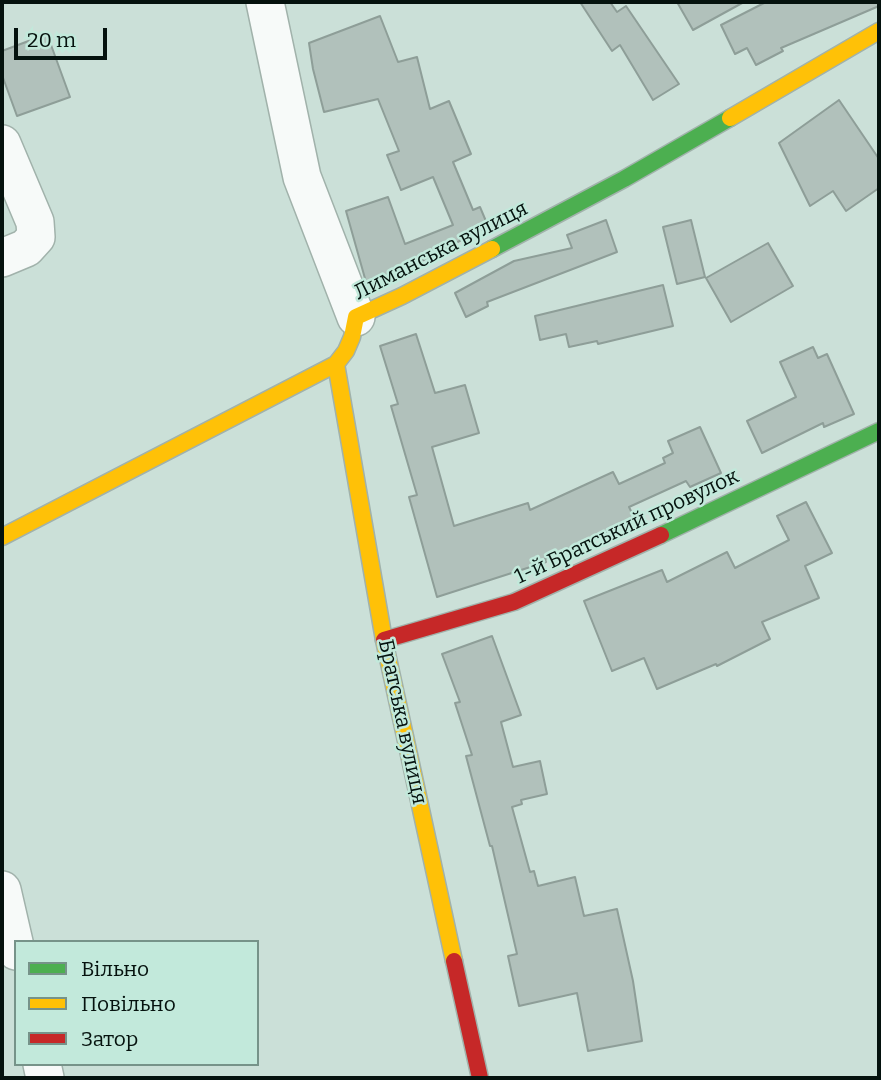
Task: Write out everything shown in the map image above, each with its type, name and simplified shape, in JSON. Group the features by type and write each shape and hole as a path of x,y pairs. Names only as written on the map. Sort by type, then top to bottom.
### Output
{"street":[{"path":"265,2 302,177 356,317"},
{"name":"Лиманська вулиця","path":"336,364 346,352 356,317 414,290 624,178 879,31"},
{"path":"2,144 34,222 36,237 26,248 2,257"},
{"path":"2,537 336,364"},
{"name":"Братська вулиця","path":"336,364 384,640 480,1078"},
{"name":"1-й Братський провулок","path":"384,640 537,593 879,430"},
{"path":"2,890 14,942"}],"building":[{"path":"580,2 610,2 617,12 626,6 679,84 653,100 620,45 612,51"},
{"path":"677,2 744,2 693,30"},
{"path":"766,2 879,2 879,6 781,48 783,51 756,65 747,48 735,54 721,25"},
{"path":"380,16 398,62 417,57 430,109 449,101 471,154 453,162 473,210 480,207 488,226 414,265 366,282 346,211 388,197 405,244 453,225 433,177 401,190 387,155 399,151 378,99 324,112 309,43"},
{"path":"47,34 70,97 17,116 2,75 2,51"},
{"path":"839,100 879,159 879,188 846,211 833,191 810,206 779,143"},
{"path":"606,220 617,252 487,302 488,306 466,317 455,293 514,261 572,248 567,235"},
{"path":"691,220 705,277 677,284 663,227"},
{"path":"768,243 793,286 731,322 706,278"},
{"path":"663,285 673,326 598,344 597,341 569,347 566,334 540,340 535,316"},
{"path":"416,334 435,393 465,385 479,433 432,447 454,526 528,503 530,510 613,472 619,484 665,463 663,458 673,453 668,441 700,427 721,473 690,487 686,481 629,507 635,519 545,559 546,562 437,597 409,497 417,495 391,406 398,404 380,346"},
{"path":"813,347 818,358 827,354 854,414 824,427 823,423 762,453 747,421 796,397 780,362"},
{"path":"806,502 832,553 805,566 819,598 762,622 770,639 717,666 716,664 657,689 644,658 612,671 584,601 662,570 667,582 727,552 735,568 789,540 777,516"},
{"path":"492,636 521,715 501,722 513,767 540,761 547,794 521,800 522,804 512,807 530,872 534,871 538,886 575,877 584,916 617,909 633,981 642,1041 588,1051 577,993 519,1006 508,956 517,954 492,846 466,756 472,755 455,703 460,702 442,654"}],"traffic: fast":[{"path":"492,249 624,179 730,118"},
{"path":"661,535 879,431"}],"traffic: slow":[{"path":"730,118 879,31"},
{"path":"2,537 336,364 352,337 356,317 492,249"},
{"path":"336,364 384,640 454,961"}],"traffic: jam":[{"path":"384,640 514,602 661,535"},
{"path":"454,961 480,1078"}]}
